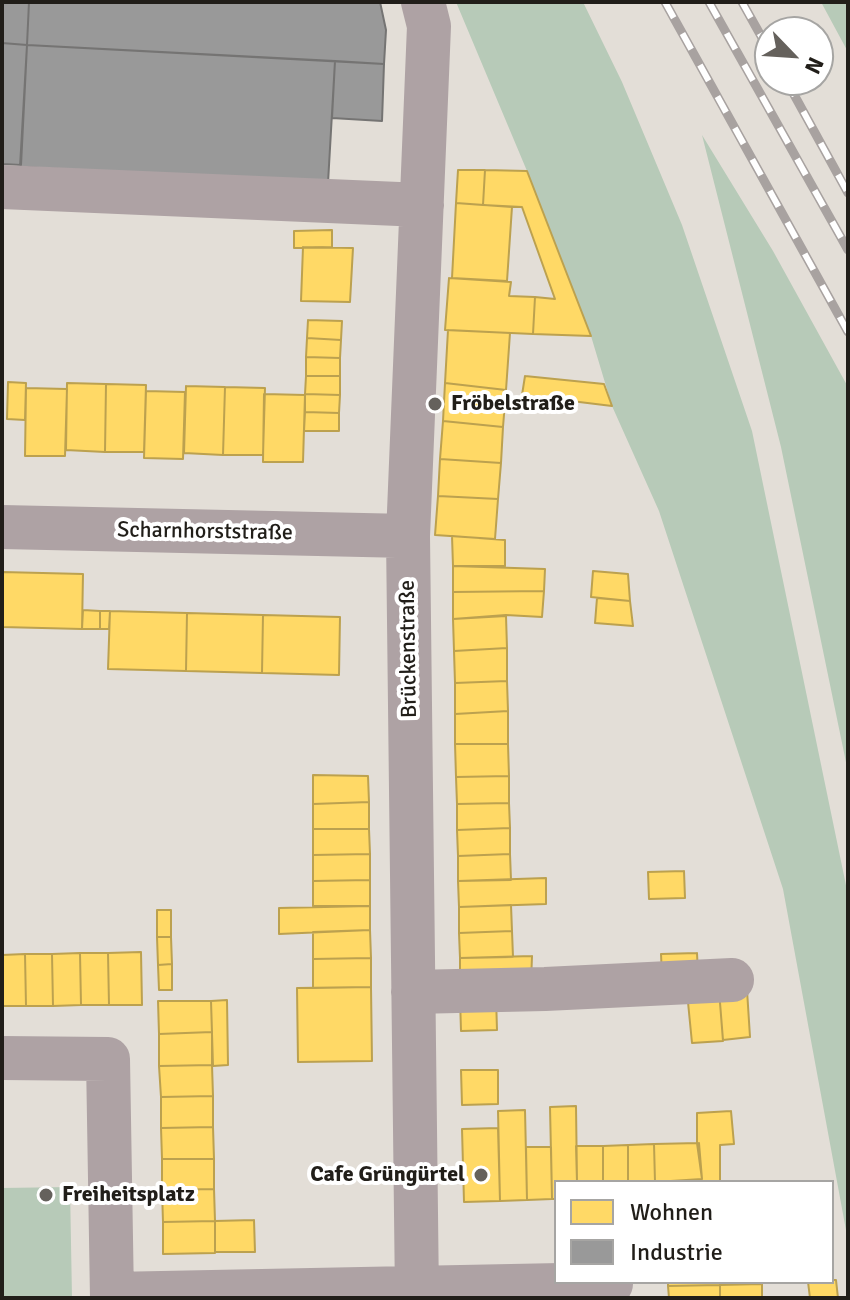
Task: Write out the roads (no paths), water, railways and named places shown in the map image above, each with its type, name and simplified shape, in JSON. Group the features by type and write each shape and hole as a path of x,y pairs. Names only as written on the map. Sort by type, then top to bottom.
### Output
{"street":[{"name":"Brückenstraße","path":"417,1293 408,536 429,26 423,2"},
{"path":"2,187 422,205"},
{"name":"Scharnhorststraße","path":"2,527 408,536"},
{"path":"413,992 732,980"},
{"path":"2,1058 108,1059 112,1296 417,1293 611,1284"}],"railway":[{"path":"665,2 848,332"},
{"path":"709,2 848,250"},
{"path":"742,2 754,23"},
{"path":"795,96 848,193"}],"place":[{"name":"Fröbelstraße","path":"435,404"},
{"name":"Cafe Grüngürtel","path":"481,1175"},
{"name":"Freiheitsplatz","path":"46,1195"}]}
